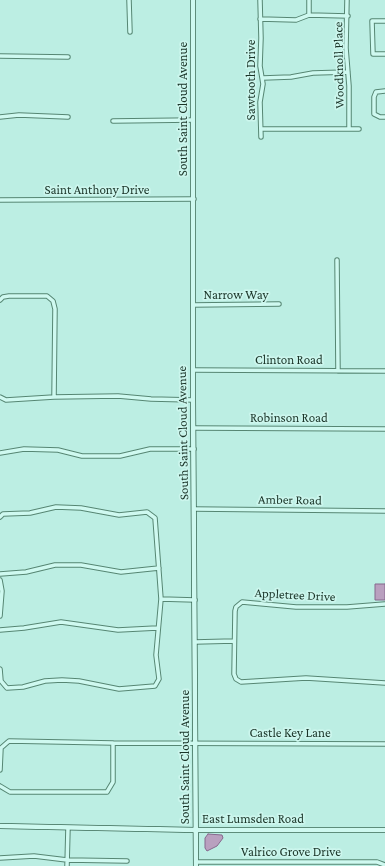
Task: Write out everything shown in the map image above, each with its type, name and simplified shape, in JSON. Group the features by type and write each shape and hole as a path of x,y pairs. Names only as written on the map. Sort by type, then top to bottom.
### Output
{"street":[{"path":"129,0 130,32"},
{"name":"South Saint Cloud Avenue","path":"193,0 193,400 196,864"},
{"name":"Sawtooth Drive","path":"260,0 260,66 263,78 263,90 260,102 261,136"},
{"path":"309,0 309,15"},
{"name":"Woodknoll Place","path":"347,0 348,16 346,48 349,129"},
{"path":"260,19 296,20 309,15 348,16"},
{"path":"385,21 372,21 373,54 385,54"},
{"path":"0,56 68,57"},
{"path":"263,78 291,77 313,72 348,72"},
{"path":"385,91 376,92 374,97 374,114 380,117 385,116"},
{"path":"0,116 19,115 68,117"},
{"path":"113,121 193,120"},
{"path":"260,129 359,129"},
{"name":"Saint Anthony Drive","path":"0,200 194,199"},
{"path":"337,260 338,371"},
{"path":"0,300 3,297 9,296 47,296 54,301 54,397"},
{"name":"Narrow Way","path":"193,305 279,304"},
{"name":"Clinton Road","path":"193,370 385,371"},
{"path":"0,397 6,400 54,397 118,396 151,399 193,400"},
{"name":"Robinson Road","path":"194,428 385,429"},
{"path":"0,453 24,449 58,450 82,456 120,456 150,449 194,449"},
{"path":"0,517 3,514 30,513 56,507 81,508 119,515 146,512 154,518 161,599 156,655 159,679 155,686 119,689 79,680 62,680 45,681 23,688 7,688 1,681 0,669"},
{"name":"Amber Road","path":"194,509 385,511"},
{"path":"0,574 26,572 55,565 81,565 121,572 159,568"},
{"path":"0,580 2,591 0,616"},
{"path":"161,599 195,600"},
{"name":"Appletree Drive","path":"385,604 348,607 296,607 242,602 236,607 234,641 234,674 236,679 241,682 306,678 385,683"},
{"path":"0,630 61,622 118,630 158,628"},
{"path":"195,642 234,641"},
{"name":"Castle Key Lane","path":"0,770 0,748 9,741 196,744 203,742 257,744 385,744"},
{"path":"0,786 10,792 107,792 113,782 113,743"},
{"name":"East Lumsden Road","path":"0,826 196,830 385,830"},
{"path":"66,866 68,828"},
{"path":"0,858 34,856 67,860 127,861"},
{"name":"Valrico Grove Drive","path":"196,864 376,862 385,865"}],"shaded area":[{"path":"375,584 385,584 385,600 375,600"},
{"path":"208,834 222,835 223,838 217,846 207,851 205,848 205,838"}]}
